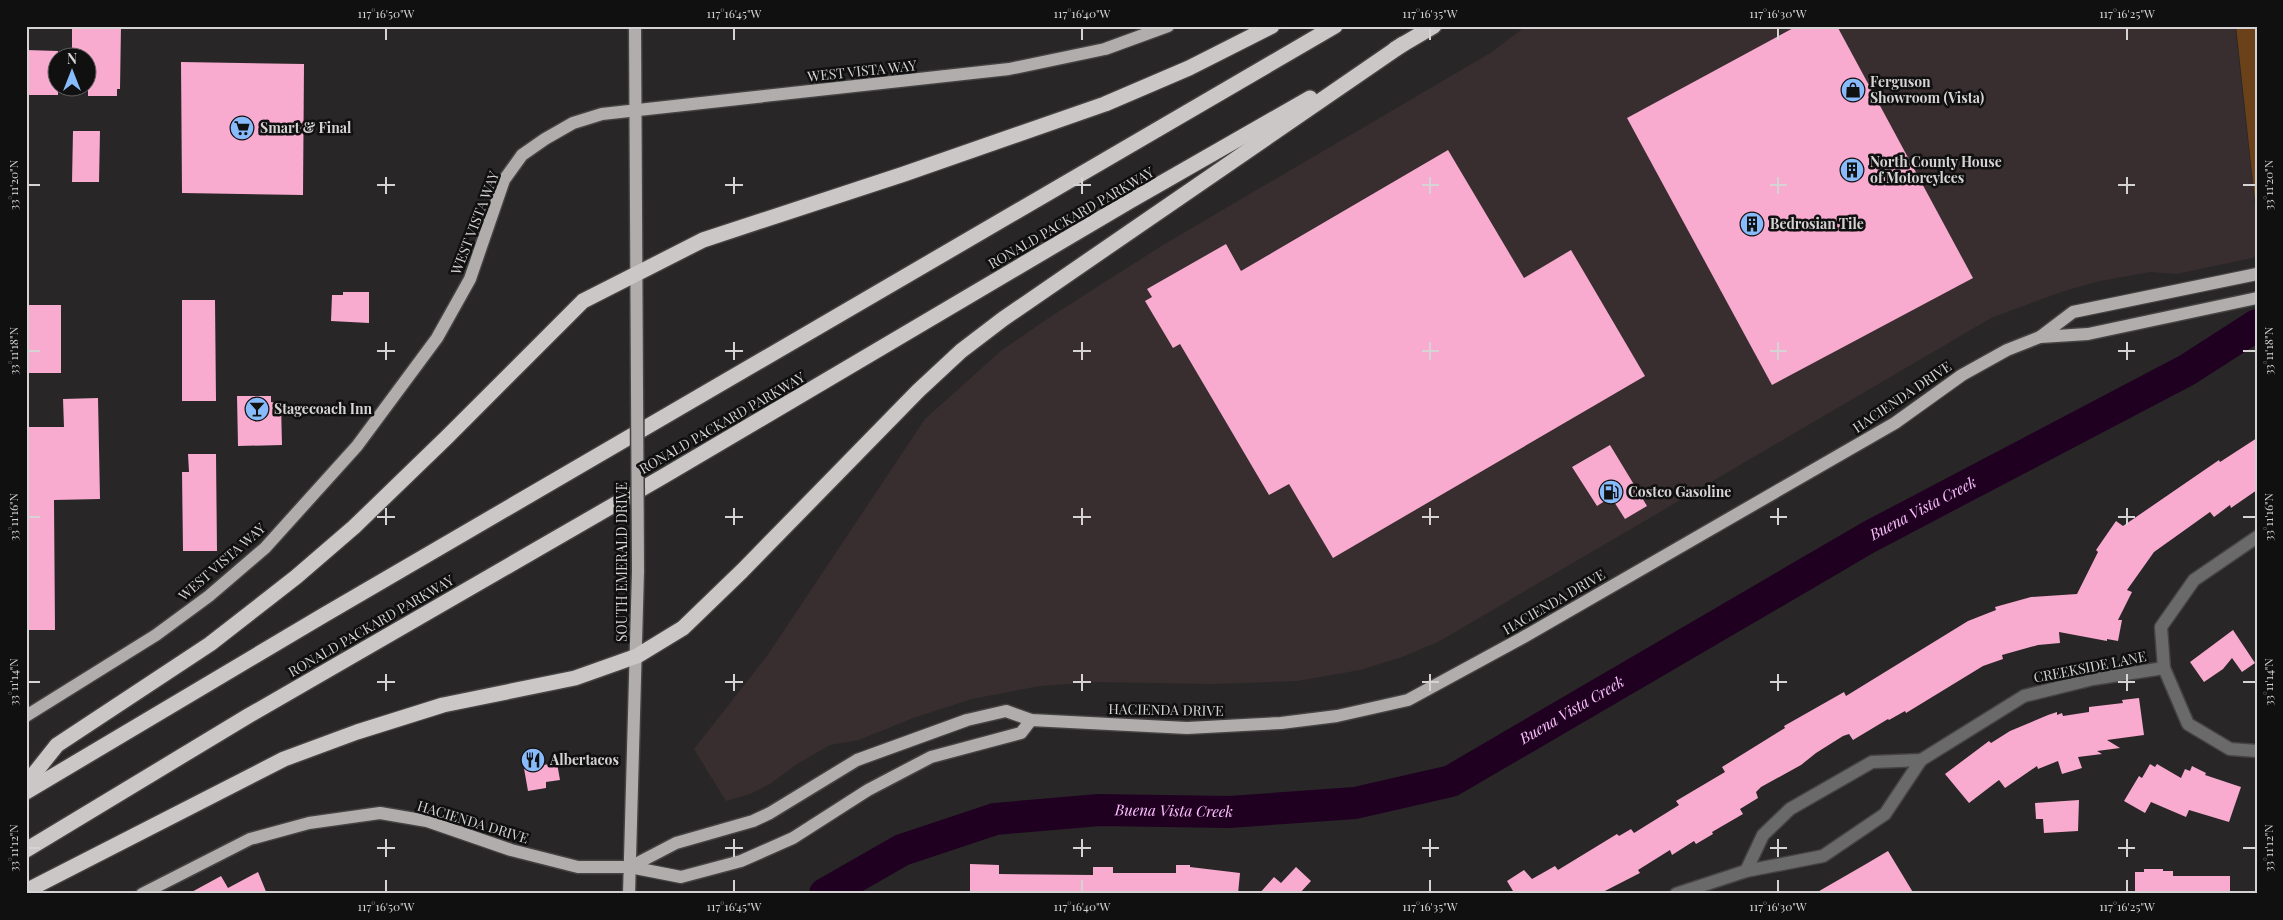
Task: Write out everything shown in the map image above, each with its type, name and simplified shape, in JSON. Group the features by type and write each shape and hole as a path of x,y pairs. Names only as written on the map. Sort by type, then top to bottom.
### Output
{"highway":[{"path":"26,784 57,745 210,644 296,577 354,527 583,301 703,240 904,174 1105,104 1189,68 1272,26"},
{"path":"26,792 324,615 1335,26"},
{"name":"RONALD PACKARD PARKWAY","path":"26,850 248,716 664,476 1434,26"},
{"path":"26,891 284,759 357,732 444,705 575,678 637,656 683,628 961,351 1011,314 1403,44"}],"main road":[{"name":"SOUTH EMERALD DRIVE","path":"629,894 638,571 636,26"},
{"name":"WEST VISTA WAY","path":"26,716 156,635 209,596 265,548 357,446 438,338 470,279 504,180 522,155 545,139 573,123 602,114 1009,69 1105,49 1168,26"},
{"name":"HACIENDA DRIVE","path":"630,867 676,843 753,821 770,813 857,760 967,720 1006,711 1031,720 1183,728 1281,724 1337,716 1408,700 1522,638 1895,423 1970,371 2007,350 2040,337 2073,312 2257,274"},
{"name":"HACIENDA DRIVE","path":"2040,337 2088,334 2257,298"},
{"name":"HACIENDA DRIVE","path":"142,894 250,839 309,823 380,813 428,821 511,850 578,867 630,867 681,877 741,861 793,838 868,790 930,758 1021,733 1031,720"}],"street":[{"path":"2257,537 2194,580 2162,628 2164,668 2188,724 2230,749 2257,751"},
{"name":"CREEKSIDE LANE","path":"1676,894 1746,871 1823,856 1885,814 1921,760 2024,696 2093,679 2164,668"},
{"name":"CREEKSIDE LANE","path":"1746,871 1764,835 1790,809 1872,762 1921,760"}],"shaded area":[{"path":"1526,26 2235,26 2257,224 2257,257 2176,274 2150,272 2100,281 2064,291 1991,318 1438,642 1402,657 1360,670 1297,681 1212,684 1094,682 1040,686 972,699 913,718 859,740 830,745 797,764 770,784 750,794 726,801 694,749 767,656 925,419 1002,350 1050,317 1163,245 1492,52"},
{"path":"2236,26 2257,26 2257,219"}],"building":[{"path":"72,26 121,26 120,89 117,89 117,96 98,96 98,48 72,48"},
{"path":"1797,26 1837,26 1973,278 1772,385 1627,118"},
{"path":"26,50 48,51 48,95 26,95"},
{"name":"Smart & Final","path":"181,62 304,64 303,195 182,193"},
{"path":"73,131 100,131 99,182 72,182"},
{"path":"1448,150 1524,278 1571,250 1645,376 1333,558 1289,484 1269,495 1180,344 1173,348 1145,301 1152,297 1147,289 1226,244 1241,271"},
{"path":"343,292 369,292 369,323 331,321 332,295 343,295"},
{"path":"182,300 215,300 216,401 182,401"},
{"path":"26,305 61,305 61,373 26,373"},
{"path":"237,396 271,396 271,402 281,404 282,445 238,446"},
{"path":"98,398 100,499 54,500 55,630 29,630 28,427 64,427 63,399"},
{"path":"2257,438 2257,490 2231,508 2230,505 2214,517 2210,512 2154,552 2127,590 2132,592 2118,620 2122,620 2118,641 2107,639 2107,641 2059,632 2060,643 2038,645 2002,655 2003,659 1983,666 1906,713 1905,711 1888,719 1853,740 1849,734 1843,736 1801,765 1761,787 1756,792 1758,798 1740,809 1743,814 1712,832 1713,834 1696,844 1694,841 1672,855 1670,850 1638,870 1640,873 1599,894 1508,894 1513,891 1507,881 1524,870 1532,879 1555,866 1558,870 1617,834 1619,836 1631,829 1634,833 1679,805 1676,801 1725,772 1722,767 1785,728 1784,726 1844,692 1846,696 1968,621 1996,610 1995,607 2031,597 2077,594 2098,552 2096,550 2116,521 2123,526 2219,460 2220,462"},
{"path":"1610,445 1647,506 1625,519 1611,497 1597,506 1572,467"},
{"path":"188,454 216,454 217,551 183,551 182,472 189,472"},
{"path":"2233,630 2255,663 2242,672 2232,658 2223,669 2204,682 2190,662"},
{"path":"2139,698 2144,735 2107,740 2120,748 2097,751 2102,754 2078,757 2082,768 2062,774 2058,761 2038,769 2037,766 2005,788 1999,780 1969,803 1945,774 1989,741 1991,743 2010,731 2048,715 2057,712 2057,715 2062,713 2063,716 2089,712 2089,707 2123,703 2122,700"},
{"path":"541,754 543,765 557,763 560,780 546,782 546,788 528,791 522,757"},
{"path":"2150,764 2155,767 2157,764 2181,778 2185,769 2190,771 2192,766 2206,773 2205,775 2241,787 2229,822 2189,810 2186,817 2151,802 2145,813 2124,801 2139,776 2142,778"},
{"path":"2079,800 2078,831 2044,833 2043,819 2036,819 2035,803"},
{"path":"1888,851 1914,894 1814,894 1866,864"},
{"path":"970,864 999,865 999,874 1093,875 1093,867 1113,867 1113,873 1176,873 1176,865 1190,865 1190,867 1240,873 1238,894 970,894"},
{"path":"1296,867 1311,881 1299,894 1259,894 1274,877 1281,883"},
{"path":"2144,869 2173,871 2173,876 2230,876 2230,894 2135,894 2135,872 2144,872"},
{"path":"258,872 267,894 188,894 221,876 228,888"}],"waterway":[{"name":"Buena Vista Creek","path":"825,894 902,850 995,819 1099,810 1229,812 1355,803 1451,781 1869,537 2187,370 2257,325"}],"place":[{"name":"Ferguson Showroom (Vista)","path":"1853,90"},
{"name":"Smart & Final","path":"242,128"},
{"name":"North County House of Motorcylces","path":"1852,170"},
{"name":"Bedrosian Tile","path":"1752,224"},
{"name":"Stagecoach Inn","path":"257,409"},
{"name":"Costco Gasoline","path":"1611,492"},
{"name":"Albertacos","path":"533,760"}]}
